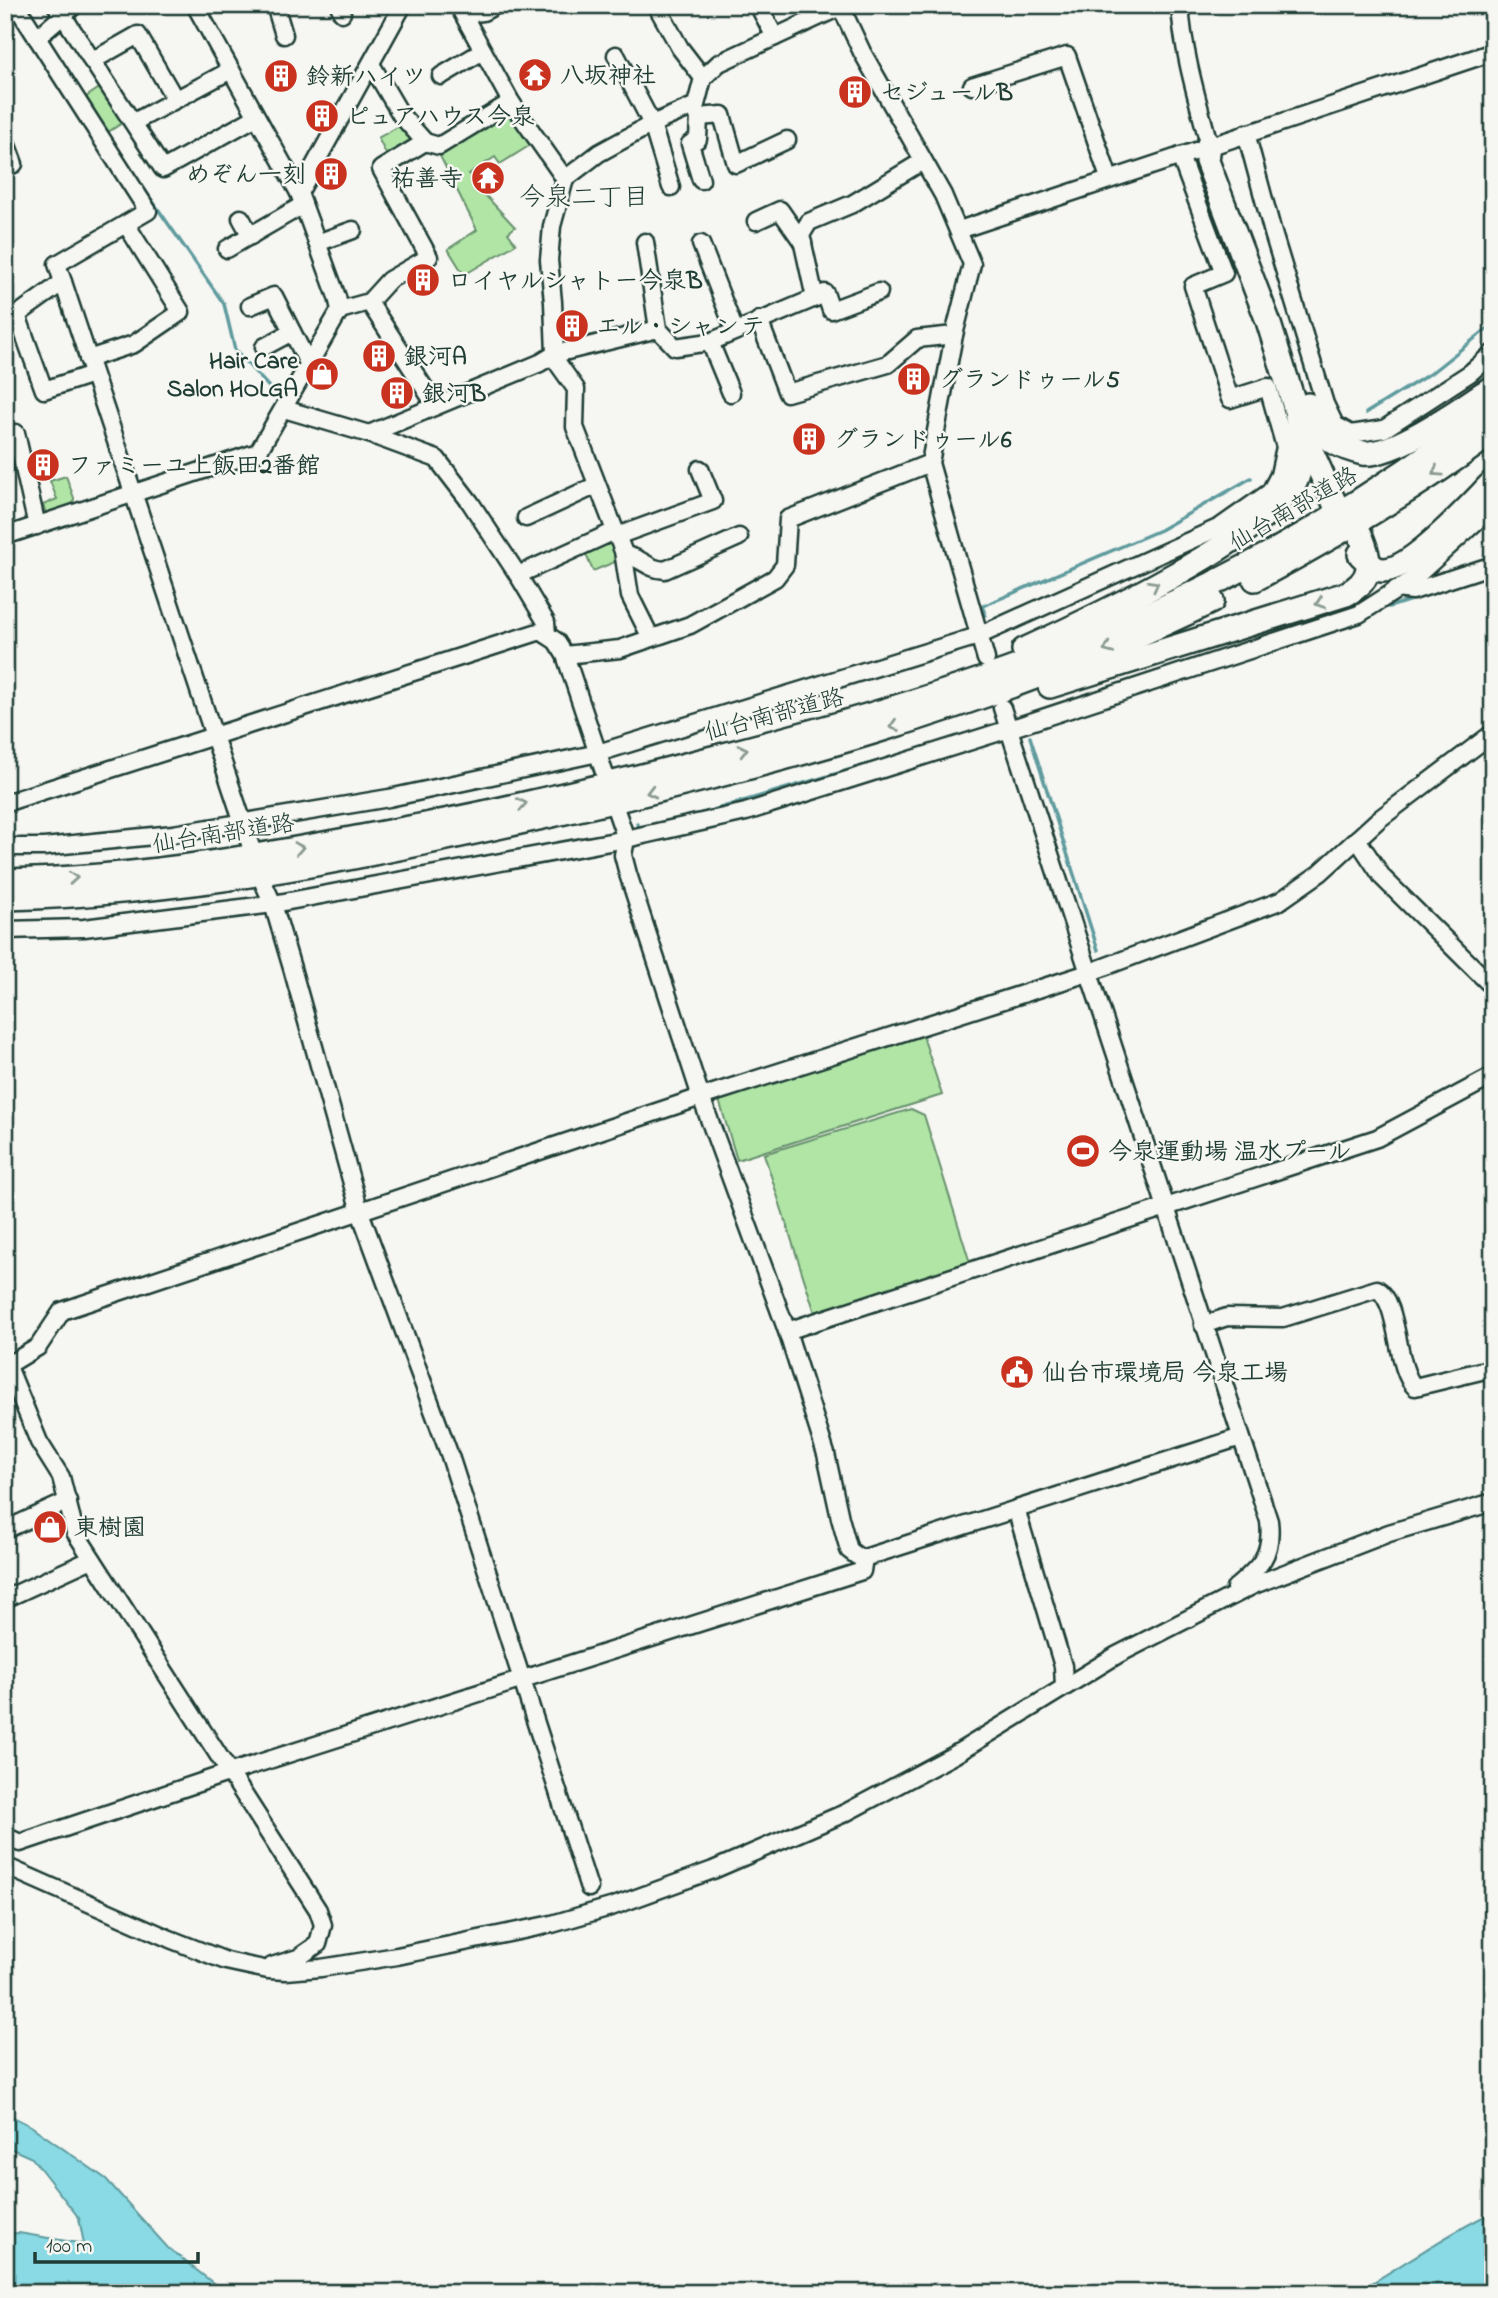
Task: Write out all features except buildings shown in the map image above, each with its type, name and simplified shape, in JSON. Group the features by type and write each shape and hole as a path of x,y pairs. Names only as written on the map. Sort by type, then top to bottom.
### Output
{"highway":[{"path":"1209,144 1207,161 1302,408 1312,453 1340,503"},
{"path":"1302,408 1332,441 1364,453 1384,449 1422,433 1493,387"},
{"path":"823,730 968,673 1062,632 1126,601 1243,533 1286,498 1297,480 1301,461 1302,408"},
{"name":"仙台南部道路","path":"5,881 42,881 166,870 358,837 593,789 823,730 1011,670 1147,615 1208,586 1323,523 1394,479 1493,409"},
{"name":"仙台南部道路","path":"5,898 120,892 195,883 445,839 725,774 849,740 964,704 1099,653 1217,599 1330,540 1401,497 1493,432"},
{"path":"1356,537 1369,563 1382,570 1404,563 1462,514 1493,482"},
{"path":"964,704 1066,682 1321,603 1356,589 1365,579 1369,563"}],"street":[{"path":"5,536 258,452 340,310 301,199 195,5"},
{"path":"275,5 284,35"},
{"path":"227,249 251,236 301,199 403,5"},
{"path":"460,10 483,12 496,5"},
{"path":"656,5 680,48 703,78"},
{"path":"758,5 775,37"},
{"path":"1180,5 1191,78 1209,144"},
{"path":"701,180 690,144 698,139 696,105 703,78 719,63 775,37 815,11 840,6 943,195 972,264 954,335 930,463 986,659"},
{"path":"12,8 42,34 148,211 57,264 251,847"},
{"path":"42,34 65,9 92,61 163,169 256,117"},
{"path":"460,10 511,102 565,179"},
{"path":"92,61 138,35 175,99"},
{"path":"441,76 483,51"},
{"path":"959,230 1493,51"},
{"path":"616,55 652,124 671,187"},
{"path":"972,86 1067,56 1109,178"},
{"path":"371,64 401,114 425,142 439,146 511,102"},
{"path":"134,122 231,70"},
{"path":"651,638 630,596 624,555 575,427 576,389 554,358 554,302 549,260 552,226 565,179 600,153 652,124 696,112 722,115 736,164 788,140"},
{"path":"1246,133 1325,404 1335,425 1351,434 1384,429 1470,373 1493,353"},
{"path":"5,140 14,164 5,167"},
{"path":"340,310 369,302 389,280 429,257 381,169 425,142"},
{"path":"5,847 44,848 173,834 243,823 389,798 598,753 978,636 1220,527 1270,492 1279,475 1285,447 1268,387 1230,399 1193,286 1224,273 1180,156"},
{"path":"815,298 801,235 809,222 852,204 923,161"},
{"path":"757,221 780,210 803,243"},
{"path":"241,218 251,236"},
{"path":"63,282 11,317 44,390 134,344 181,312 126,224"},
{"path":"317,243 353,230"},
{"path":"645,242 658,329 675,347 710,342 825,293 831,310 879,292"},
{"path":"701,244 735,331"},
{"path":"250,306 274,296 309,365"},
{"path":"369,302 436,406"},
{"path":"759,320 787,393 888,364 917,340 954,335"},
{"path":"369,434 540,363 555,354 658,329"},
{"path":"264,347 292,332"},
{"path":"710,342 731,393"},
{"path":"284,409 369,434 437,459 470,502 518,575 546,622 547,635"},
{"path":"5,437 16,433 37,526"},
{"path":"565,655 620,649 690,625 775,578 785,565 788,520 930,463"},
{"path":"518,575 616,533 713,501 700,469"},
{"path":"526,518 597,485"},
{"path":"5,930 84,928 273,904 626,839 746,812 1359,614 1412,580 1493,506"},
{"path":"624,555 639,558 652,569 665,569 739,537"},
{"path":"1396,589 1413,591 1493,565"},
{"path":"5,803 541,631 556,640 565,655 605,775"},
{"path":"1002,708 1165,1206 1207,1323 1269,1521 1271,1538 1268,1552 1257,1569 1214,1606"},
{"path":"268,1970 272,1966 298,1958 318,1944 324,1925 318,1910 75,1532 61,1477 39,1442 7,1362 38,1347 62,1311 701,1097 1088,973 1280,901 1320,873 1378,820 1493,733"},
{"path":"617,810 626,839 623,855 701,1097 787,1331 826,1454 849,1550 864,1558 1241,1437"},
{"path":"1357,839 1383,877 1493,987"},
{"path":"263,882 273,904 360,1212 450,1456 589,1888"},
{"path":"787,1331 1377,1138 1493,1076"},
{"path":"1207,1323 1227,1317 1283,1318 1377,1289 1385,1296 1405,1370 1409,1382 1415,1387 1493,1368"},
{"path":"5,1531 68,1501"},
{"path":"5,1866 170,1939 226,1961 268,1970 321,1968 490,1938 614,1906 765,1850 913,1779 1117,1655 1254,1584 1389,1533 1493,1502"},
{"path":"1016,1509 1063,1666 1064,1686"},
{"path":"5,1836 20,1843 228,1773 862,1571 864,1558"},
{"path":"5,1599 92,1559"}],"green space":[{"path":"104,85 127,120 108,132 86,97"},
{"path":"512,110 532,144 500,164 495,157 469,174 515,227 508,233 516,244 464,275 448,249 477,230 438,152"},
{"path":"403,124 413,135 413,142 387,156 378,138"},
{"path":"66,476 74,498 73,506 47,515 43,505 57,499 50,481"},
{"path":"611,540 618,554 617,561 593,571 584,550"},
{"path":"923,1036 942,1095 737,1160 719,1100"},
{"path":"911,1109 924,1115 971,1266 816,1316 764,1154"}],"water":[{"path":"5,2113 31,2126 106,2179 168,2248 226,2293 40,2293 5,2281 5,2234 19,2233 84,2244 79,2218 32,2158 5,2146"},
{"path":"1493,2212 1493,2293 1355,2293 1457,2231"}],"waterway":[{"path":"142,186 224,304 235,350 278,397"},
{"path":"1366,413 1431,373 1493,324"},
{"path":"985,615 983,606 1160,530 1251,478"},
{"path":"1389,607 1417,598"},
{"path":"1307,623 1331,615"},
{"path":"1030,737 1098,950"},
{"path":"686,818 930,746"},
{"path":"637,824 640,828 654,825"}],"place":[{"name":"八坂神社","path":"535,75"},
{"name":"鈴新ハイツ","path":"281,76"},
{"name":"セジュールB","path":"855,92"},
{"name":"ピュアハウス今泉","path":"322,116"},
{"name":"めぞん一刻","path":"331,174"},
{"name":"祐善寺","path":"488,178"},
{"name":"ロイヤルシャトー今泉B","path":"423,280"},
{"name":"エル・シャンテ","path":"572,326"},
{"name":"銀河A","path":"379,356"},
{"name":"Hair Care Salon HOLGA","path":"322,374"},
{"name":"グランドゥール5","path":"914,379"},
{"name":"銀河B","path":"397,393"},
{"name":"グランドゥール6","path":"809,439"},
{"name":"ファミーユ上飯田2番館","path":"43,465"},
{"name":"今泉運動場 温水プール","path":"1083,1151"},
{"name":"仙台市環境局 今泉工場","path":"1017,1372"},
{"name":"東樹園","path":"50,1527"}],"district":[{"name":"今泉二丁目","path":"584,196"}]}
